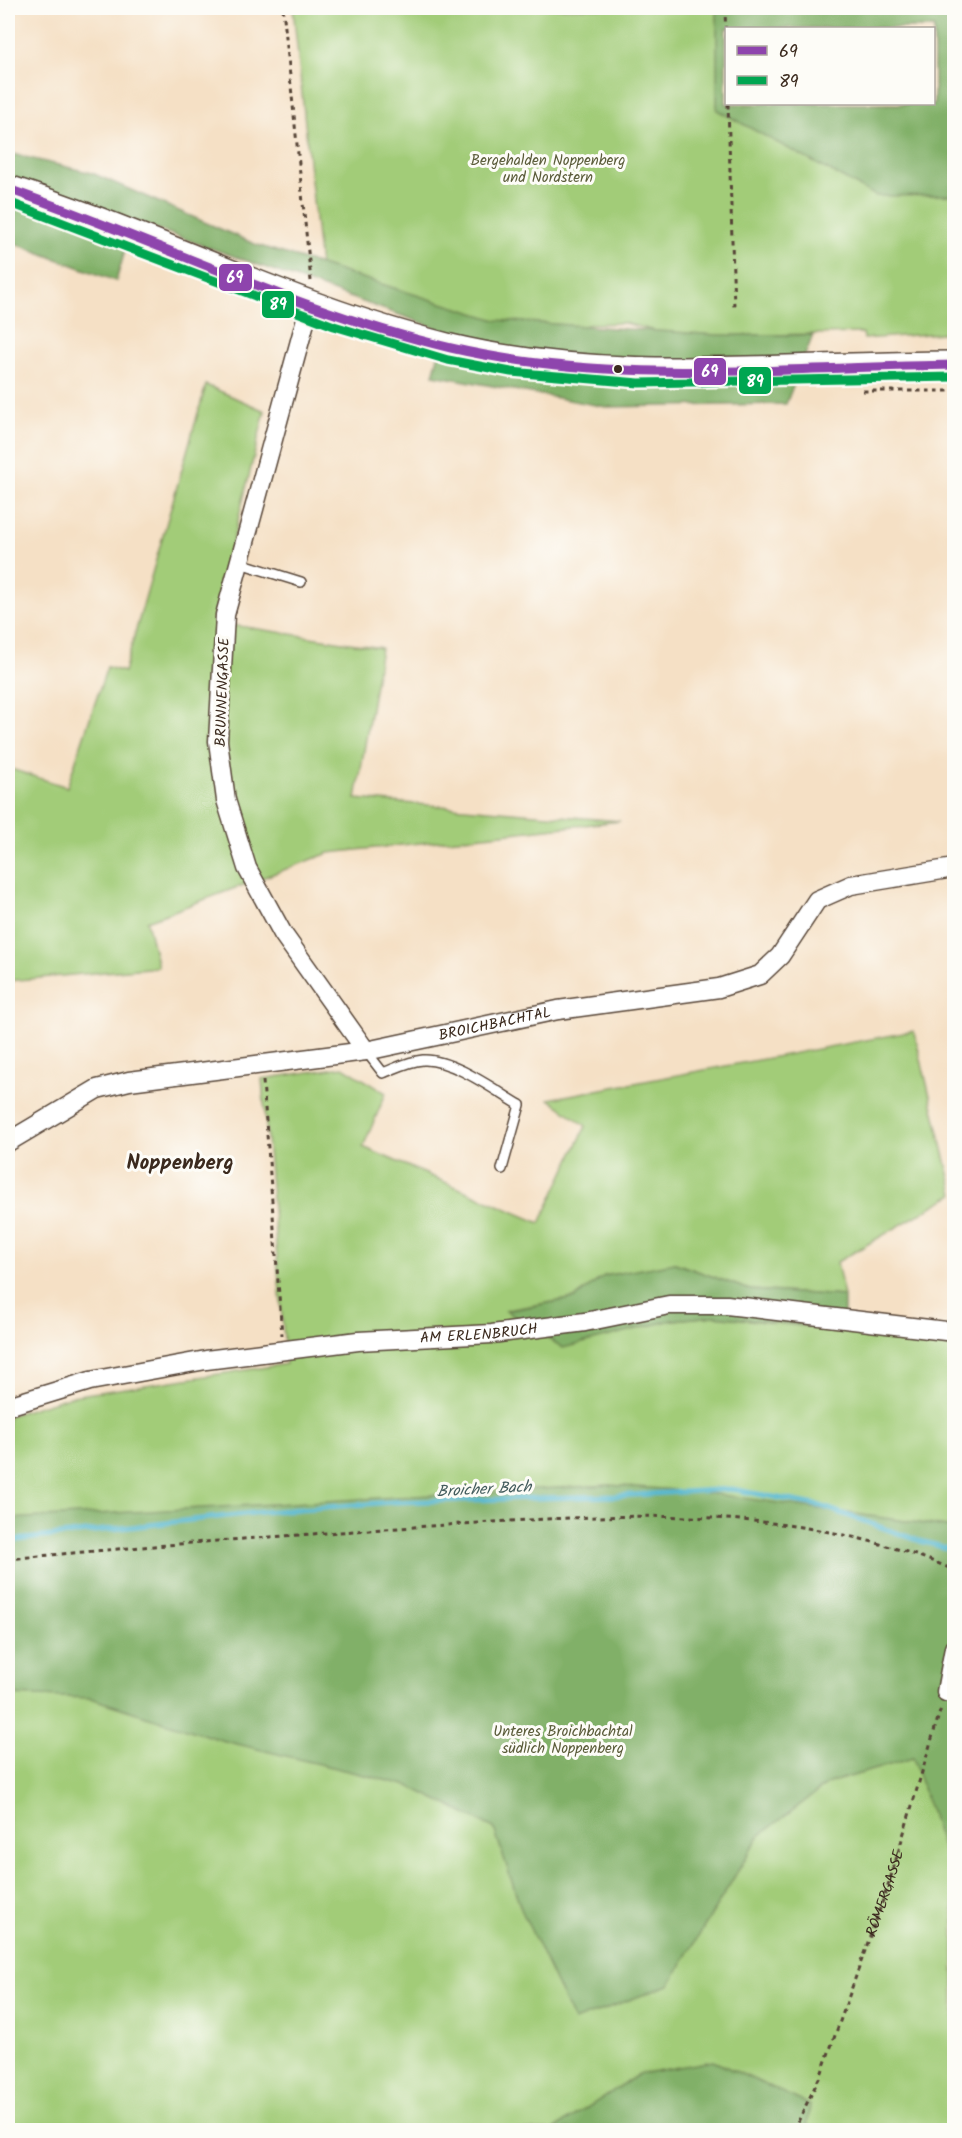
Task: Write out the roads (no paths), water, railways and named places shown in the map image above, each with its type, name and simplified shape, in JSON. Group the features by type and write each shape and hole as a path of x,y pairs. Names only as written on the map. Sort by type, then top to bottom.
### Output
{"main road":[{"path":"8,189 82,213 310,304 379,329 453,348 537,363 616,370 723,371 954,365"}],"street":[{"name":"BRUNNENGASSE","path":"310,304 225,615 218,741 226,800 247,868 278,924 366,1052"},
{"name":"BROICHBACHTAL","path":"8,1142 97,1089 129,1081 366,1052 558,1010 611,1005 730,985 760,975 780,956 817,900 851,885 954,868"},
{"name":"AM ERLENBRUCH","path":"8,1406 109,1377 283,1348 358,1341 492,1334 585,1322 669,1305 727,1305 954,1332"},
{"path":"950,1693 954,1648"}],"lane":[{"path":"240,562 301,582"},
{"path":"366,1052 383,1073 408,1063 425,1060 447,1064 520,1105 502,1169"}],"waterway":[{"name":"Broicher Bach","path":"8,1541 262,1512 392,1502 617,1496 732,1489 821,1506 920,1541 954,1550"}],"district":[{"name":"Noppenberg","path":"180,1162"}],"park label":[{"name":"Bergehalden Noppenberg und Nordstern","path":"548,168"},
{"name":"Unteres Broichbachtal südlich Noppenberg","path":"563,1740"}]}
